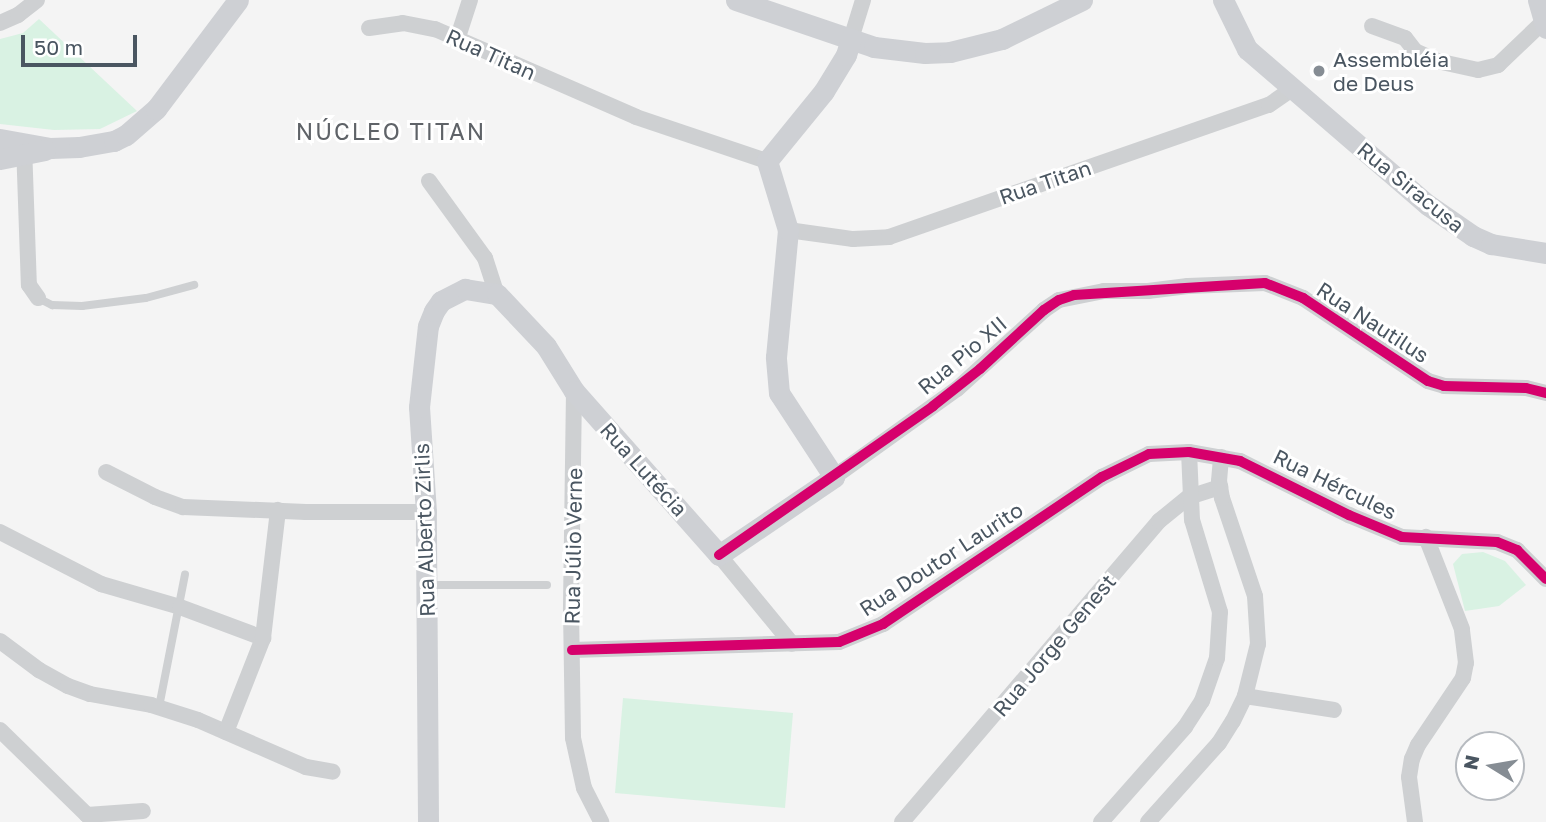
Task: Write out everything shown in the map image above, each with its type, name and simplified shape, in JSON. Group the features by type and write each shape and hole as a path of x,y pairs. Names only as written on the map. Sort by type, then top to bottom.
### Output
{"street":[{"path":"0,23 18,15 37,0"},
{"path":"0,159 25,149 114,141 137,127 168,93 238,0"},
{"path":"457,40 470,0"},
{"path":"736,0 897,52 950,52 1002,39 1082,0"},
{"path":"834,477 779,393 776,357 789,230 767,161 824,91 846,55 863,0"},
{"name":"Rua Siracusa","path":"1223,0 1247,49 1428,205 1458,227 1491,244 1546,253"},
{"path":"1372,26 1405,38 1415,51 1437,61 1479,70 1498,65 1542,16"},
{"name":"Rua Titan","path":"369,28 403,23 435,29 636,117 767,161"},
{"name":"Rua Titan","path":"789,230 853,239 889,237 1269,104 1293,88"},
{"path":"0,139 25,149"},
{"path":"25,149 29,285 38,298"},
{"path":"429,181 485,258 497,294"},
{"name":"Rua Pio XII","path":"719,555 957,389 1029,322 1059,300 1104,291 1148,291 1188,286 1265,283"},
{"name":"Rua Nautilus","path":"1265,283 1313,304 1428,381 1444,386 1526,388 1546,393"},
{"name":"Rua Alberto Zirlis","path":"428,822 426,512 419,407 428,326 441,301 450,295 464,289 497,294"},
{"name":"Rua Lutécia","path":"497,294 546,346 574,391 719,555 792,644"},
{"name":"Rua Júlio Verne","path":"574,391 573,738 584,788 601,822"},
{"path":"1101,822 1185,727 1202,701 1217,658 1220,612 1192,520 1189,452"},
{"name":"Rua Doutor Laurito","path":"572,650 839,642 883,624 985,553 1136,458 1149,454 1189,452 1222,457"},
{"path":"1148,822 1219,743 1245,696 1258,644 1258,618 1250,574 1220,486 1222,457"},
{"name":"Rua Hércules","path":"1222,457 1254,466 1380,530 1402,537 1497,542 1517,550 1546,579"},
{"path":"106,472 155,497 183,507 426,512"},
{"name":"Rua Jorge Genest","path":"902,822 1159,521 1189,497 1220,486"},
{"path":"226,732 263,638 278,510"},
{"path":"0,532 101,584 180,607 263,638"},
{"path":"1415,822 1409,777 1412,759 1463,678 1466,663 1461,629 1426,537"},
{"path":"0,640 39,670 68,686 90,694 159,707 226,732 306,767 334,772"},
{"path":"1245,696 1334,710"},
{"path":"0,730 87,815 144,811"}],"lane":[{"path":"38,298 52,305 82,306 146,298 194,285"},
{"path":"159,707 185,575"},
{"path":"426,585 547,585"}],"green space":[{"path":"39,19 137,111 100,129 54,130 0,124 0,39 23,33"},
{"path":"1483,552 1505,561 1526,585 1499,606 1465,611 1453,564 1462,554"},
{"path":"623,698 793,713 785,808 615,793"}],"cycle path":[{"path":"719,555 933,406 980,369 1044,310 1059,300 1074,295 1265,283 1303,298 1428,381 1444,386 1526,388 1546,393"},
{"path":"572,650 839,642 883,624 1102,477 1149,454 1189,452 1240,461 1349,515 1402,537 1497,542 1517,550 1546,579"}],"place":[{"name":"Assembléia de Deus","path":"1319,71"}],"district":[{"name":"NÚCLEO TITAN","path":"391,131"}]}
